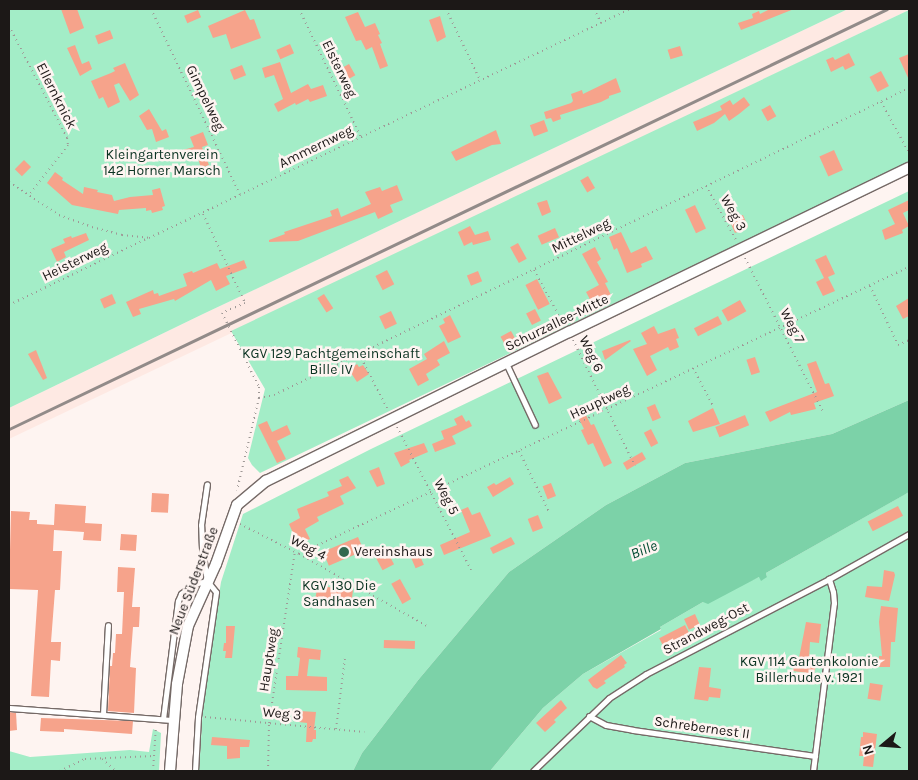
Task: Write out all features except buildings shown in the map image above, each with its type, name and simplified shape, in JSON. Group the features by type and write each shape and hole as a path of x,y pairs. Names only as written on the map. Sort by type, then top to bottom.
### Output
{"street":[{"name":"Schurzallee-Mitte","path":"232,519 238,505 266,481 568,332 909,168"},
{"name":"Neue Süderstraße","path":"170,771 168,719 188,626 216,564 232,519"}],"lane":[{"path":"506,363 535,425"},
{"path":"195,771 198,717 216,592 207,581 201,538 207,484"},
{"name":"Strandweg-Ost","path":"533,771 609,698 646,674 829,579 909,534"},
{"path":"813,771 834,603 834,592 829,579"},
{"path":"9,708 168,719 178,601 181,594 193,584 207,581"},
{"path":"103,714 108,625"},
{"name":"Schrebernest II","path":"589,716 600,723 624,728 815,756"}],"path":[{"name":"Gimpelweg","path":"151,9 240,195"},
{"name":"Elsterweg","path":"299,9 361,137"},
{"path":"446,9 480,80"},
{"path":"594,9 601,23"},
{"name":"Ammernweg","path":"149,238 630,9"},
{"name":"Ellernknick","path":"9,26 67,138 68,145 28,196"},
{"name":"Mittelweg","path":"259,398 274,394 359,354 909,88"},
{"path":"881,102 909,153"},
{"path":"9,182 59,215 92,227 149,238"},
{"name":"Weg 3","path":"706,186 741,249"},
{"path":"203,213 245,303 222,313 259,387 259,398 237,491 238,505"},
{"name":"Heisterweg","path":"9,306 149,238"},
{"name":"Weg 7","path":"741,249 782,327 823,412"},
{"name":"Hauptweg","path":"299,554 909,267"},
{"name":"Weg 6","path":"534,270 568,332 635,466"},
{"path":"869,286 898,345 909,340"},
{"path":"359,354 393,419"},
{"path":"693,368 712,406"},
{"name":"Weg 5","path":"402,435 471,570"},
{"path":"519,451 549,512"},
{"name":"Weg 4","path":"232,519 299,554 426,626"},
{"name":"Hauptweg","path":"268,771 269,723 295,552"},
{"path":"336,729 345,658"},
{"name":"Weg 3","path":"198,717 364,732"},
{"path":"153,771 156,718"},
{"path":"60,771 79,760 154,756"},
{"path":"102,759 116,771"}],"shaded area":[{"path":"848,9 909,10 9,439 9,408 203,314"}],"green space":[{"name":"Kleingartenverein 142 Horner Marsch","path":"9,9 848,9 203,314 9,408"},
{"name":"KGV 129 Pachtgemeinschaft Bille IV","path":"909,10 909,162 260,473 252,465 248,458 265,389 231,331"},
{"name":"KGV 130 Die Sandhasen","path":"909,191 909,400 832,434 685,463 606,505 509,572 419,679 362,753 353,771 199,771 204,691 221,582 243,514 371,449"},
{"name":"KGV 114 Gartenkolonie Billerhude v. 1921","path":"909,492 909,771 490,771 543,708 583,674 661,630 660,627 703,602 759,577 767,577 766,573"},
{"path":"153,729 161,733 159,771 9,771 9,751 30,757 130,750 149,752"}],"water":[{"name":"Bille","path":"909,400 909,492 766,573 767,577 761,581 759,577 708,604 703,602 660,627 661,629 583,674 543,708 490,771 353,771 362,753 419,679 509,572 606,505 685,463 832,434"}],"railway":[{"path":"9,429 887,9"}],"place":[{"name":"Vereinshaus","path":"344,552"}]}
